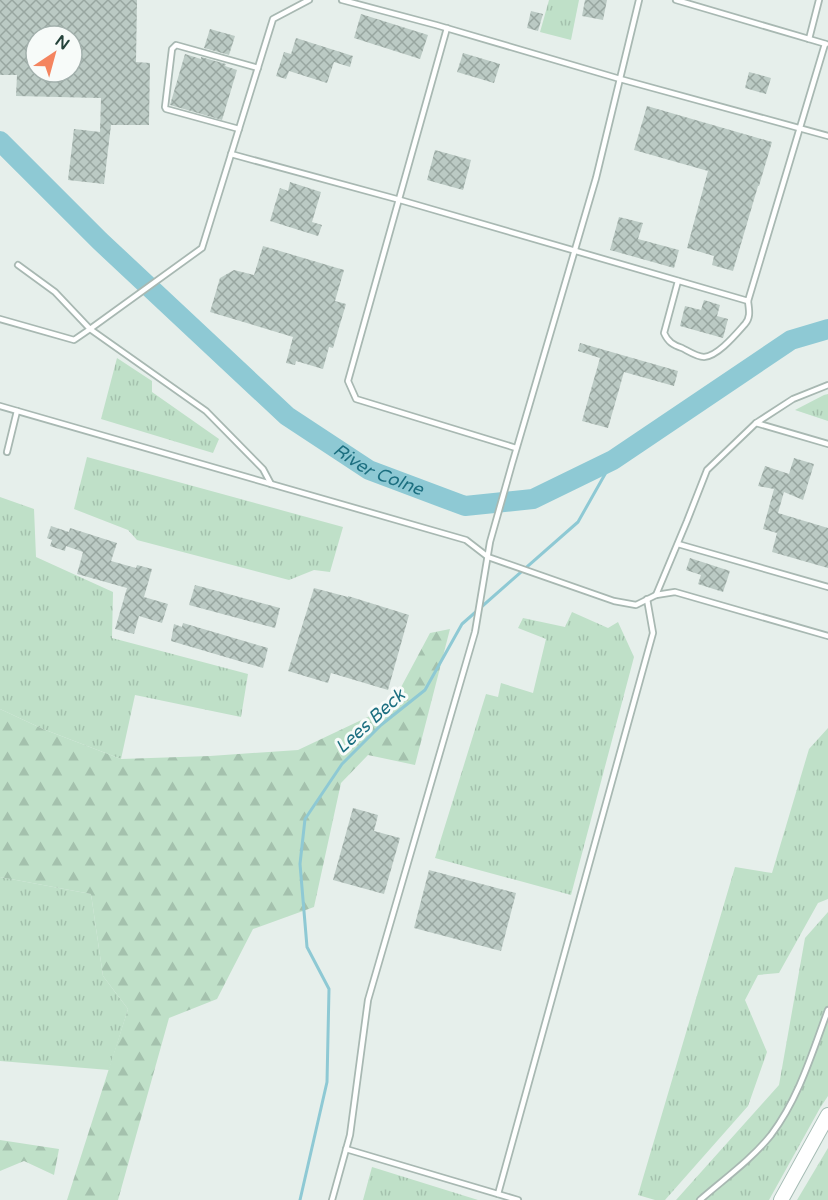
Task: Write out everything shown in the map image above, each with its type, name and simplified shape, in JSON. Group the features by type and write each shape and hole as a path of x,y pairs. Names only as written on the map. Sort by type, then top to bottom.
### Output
{"street":[{"path":"781,1200 828,1115"}],"lane":[{"path":"0,319 74,340 202,248 273,19 309,0"},
{"path":"342,0 828,136"},
{"path":"332,1200 351,1124 368,1000 475,632 490,542 596,178 639,0"},
{"path":"676,0 827,44 748,301 750,315 746,324 714,353 704,357 698,356 671,344 666,339 664,333 678,281"},
{"path":"808,39 819,0"},
{"path":"447,28 348,381 356,399 516,448"},
{"path":"239,129 166,109 172,49 176,45 258,68"},
{"path":"231,154 400,200 748,301"},
{"path":"18,265 55,292 90,329 206,411 263,469 271,484"},
{"path":"656,595 707,470 756,423 793,399 828,385"},
{"path":"0,406 466,540 488,557 614,601 636,605 656,595 675,592 828,636"},
{"path":"7,452 17,411"},
{"path":"756,423 828,444"},
{"path":"678,544 828,587"},
{"path":"498,1194 652,633 647,599"},
{"path":"700,1200 753,1154 771,1135 803,1079 828,1010"},
{"path":"346,1149 518,1200"}],"green space":[{"path":"549,0 579,0 571,40 540,32"},
{"path":"117,358 152,381 152,392 219,439 213,453 101,419"},
{"path":"828,394 828,421 795,410 824,395"},
{"path":"87,457 343,527 330,572 314,570 289,580 137,540 128,530 74,509"},
{"path":"0,497 34,509 36,557 113,592 112,638 248,674 241,717 135,695 121,759 43,729 0,709"},
{"path":"572,612 608,628 618,622 634,657 571,895 435,858 486,694 498,697 501,683 533,693 546,639 518,628 523,618 565,627"},
{"path":"450,629 415,765 368,755 341,783 314,907 253,929 217,999 169,1018 118,1200 67,1200 128,1009 103,976 91,894 0,877 0,709 43,729 121,759 298,750 391,706 430,633"},
{"path":"828,728 828,899 818,903 779,973 758,975 745,1000 767,1052 748,1106 665,1200 655,1200 638,1195 735,867 772,873 809,749"},
{"path":"0,877 91,894 103,976 128,1009 109,1070 0,1061"},
{"path":"828,912 828,1096 769,1200 676,1200 779,1085 805,938"},
{"path":"0,1140 59,1149 54,1175 24,1161 0,1171"},
{"path":"828,1148 828,1200 797,1200"},
{"path":"372,1167 478,1200 363,1200"}],"building":[{"path":"0,0 137,0 136,62 150,63 149,125 111,125 104,184 68,180 74,129 100,132 101,98 16,96 17,75 0,75"},
{"path":"585,0 607,0 603,20 582,16"},
{"path":"531,11 543,14 538,31 527,28"},
{"path":"361,14 428,35 420,59 354,38"},
{"path":"210,29 235,36 229,55 204,48"},
{"path":"296,38 353,56 350,67 334,62 327,83 289,71 286,79 276,76 284,52 291,54"},
{"path":"463,53 500,64 494,83 457,72"},
{"path":"185,54 226,64 225,66 237,70 222,120 170,105"},
{"path":"749,72 771,78 766,94 745,88"},
{"path":"647,106 772,142 733,271 712,265 714,256 687,248 708,171 634,150"},
{"path":"435,150 471,160 463,190 427,180"},
{"path":"290,182 321,192 312,222 322,225 318,236 270,221 280,188 288,191"},
{"path":"619,217 643,223 638,239 679,250 674,268 610,250"},
{"path":"263,246 344,270 335,301 346,304 333,348 329,347 323,369 296,361 295,365 286,363 293,337 210,312 220,278 234,270 254,275"},
{"path":"704,300 720,305 717,316 728,319 723,338 680,326 685,306 701,310"},
{"path":"580,343 678,371 674,386 624,372 608,428 582,421 600,358 578,351"},
{"path":"794,458 814,464 803,500 784,492 778,513 828,528 828,568 772,552 777,533 763,529 774,489 758,486 765,466 789,474"},
{"path":"51,526 69,532 70,528 117,543 111,561 136,568 137,565 152,569 144,597 168,604 162,623 139,616 134,634 115,629 127,588 77,574 83,552 66,546 65,551 50,546 52,540 47,538"},
{"path":"690,558 730,571 723,592 698,584 701,575 686,570"},
{"path":"195,585 280,608 275,628 189,605"},
{"path":"314,588 409,615 388,690 331,673 328,683 288,671"},
{"path":"183,623 268,648 263,668 171,641 174,624 182,627"},
{"path":"353,808 378,815 374,831 400,838 384,894 333,880"},
{"path":"429,870 516,893 501,951 414,928"}],"waterway":[{"name":"River Colne","path":"0,141 100,241 287,416 369,470 465,506 533,499 613,460 791,340 828,329"},
{"name":"Lees Beck","path":"300,1200 327,1082 329,989 307,947 300,864 305,819 342,764 381,725 425,690 462,624 578,522 613,460"}]}
